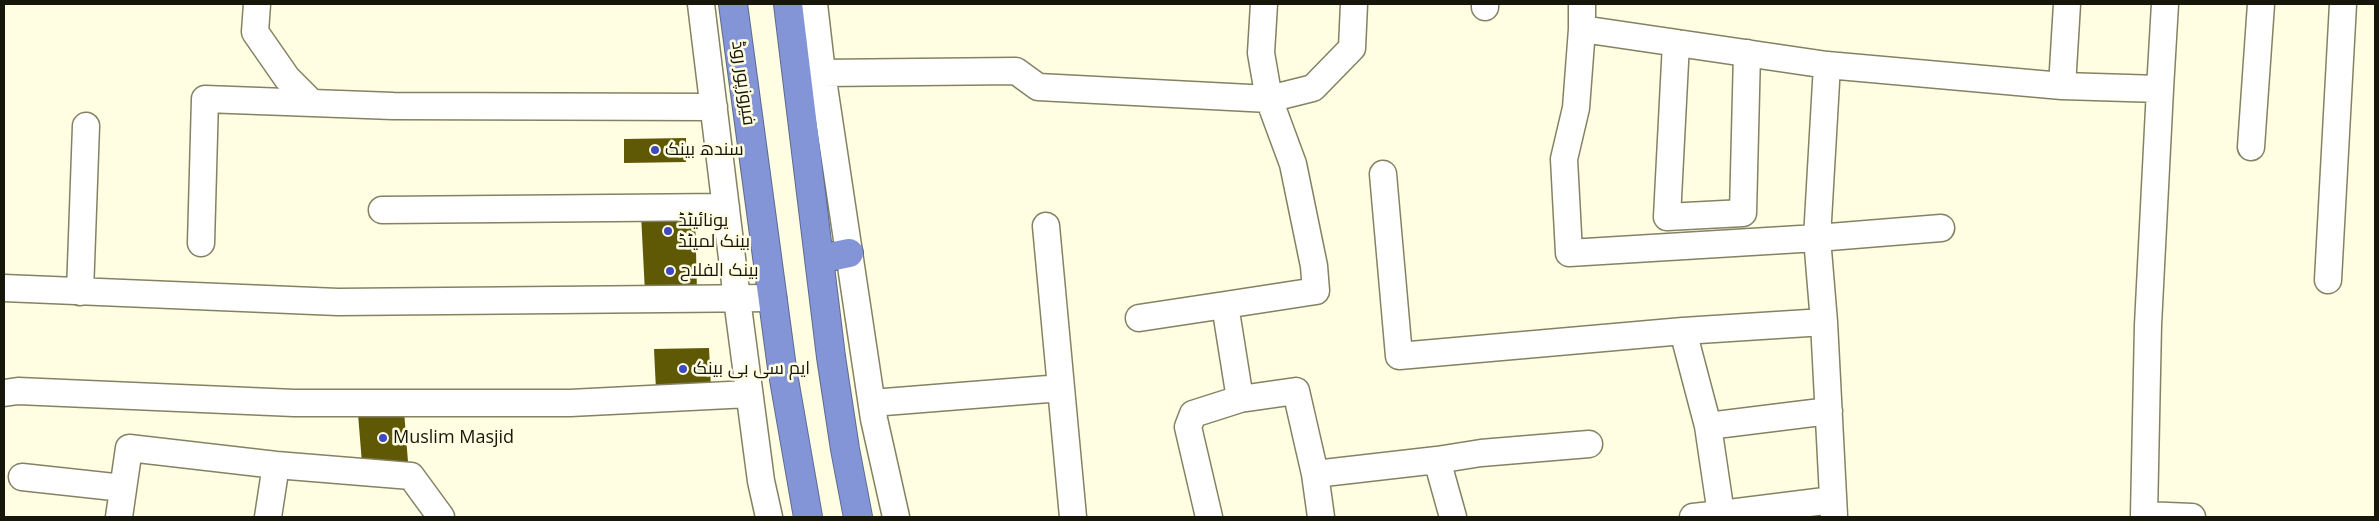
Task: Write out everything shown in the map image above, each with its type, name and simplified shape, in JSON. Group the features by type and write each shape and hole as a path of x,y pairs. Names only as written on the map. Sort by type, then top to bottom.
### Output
{"highway":[{"name":"فیروزپور روڈ","path":"732,4 784,386 808,517"},
{"path":"788,4 845,449 858,517"},
{"path":"820,259 850,253"}],"street":[{"path":"257,4 254,32 287,78 312,103"},
{"path":"701,4 749,394 769,517"},
{"path":"814,4 822,73 872,403 896,517"},
{"path":"1139,318 1316,291 1314,266 1293,164 1269,99 1261,53 1264,4"},
{"path":"822,73 1016,71 1038,87 1269,99 1313,88 1352,48 1354,4"},
{"path":"2062,86 2067,4"},
{"path":"2165,4 2148,325 2144,515 2192,517"},
{"path":"2251,148 2260,4"},
{"path":"2328,280 2343,4"},
{"path":"1941,228 1817,238 1569,253 1564,159 1576,108 1582,16 1676,43 1827,65 2062,86 2160,89"},
{"path":"1676,43 1667,217 1743,214 1747,53"},
{"path":"1693,517 1834,508 1824,322 1817,238 1827,65"},
{"path":"201,243 205,99 393,106 714,106"},
{"path":"80,292 86,126"},
{"path":"1383,174 1399,356 1683,331 1824,322"},
{"path":"382,210 726,207"},
{"path":"1046,226 1072,517"},
{"path":"4,288 338,302 773,298"},
{"path":"1225,305 1240,399"},
{"path":"1683,331 1708,426 1721,514"},
{"path":"872,403 1060,388"},
{"path":"4,393 18,391 294,403 570,403 749,394"},
{"path":"1209,517 1188,427 1193,414 1240,399 1296,391 1315,474 1321,517"},
{"path":"1708,426 1829,411"},
{"path":"1315,474 1481,453 1589,444"},
{"path":"119,517 129,448 411,476 441,517"},
{"path":"1437,460 1453,517"},
{"path":"268,517 276,464"},
{"path":"22,477 123,488"}],"building":[{"name":"سندھ بینک","path":"686,138 686,162 624,163 624,139"},
{"path":"695,212 697,292 645,293 641,214"},
{"name":"ایم سی بی بینک","path":"709,348 711,389 656,390 654,349"},
{"name":"Muslim Masjid","path":"404,411 408,462 362,463 358,414"}],"place":[{"name":"سندھ بینک","path":"655,150"},
{"name":"یونائیٹڈ بینک لمیٹڈ","path":"668,231"},
{"name":"بینک الفلاح","path":"670,271"},
{"name":"ایم سی بی بینک","path":"683,369"},
{"name":"Muslim Masjid","path":"383,438"}]}
